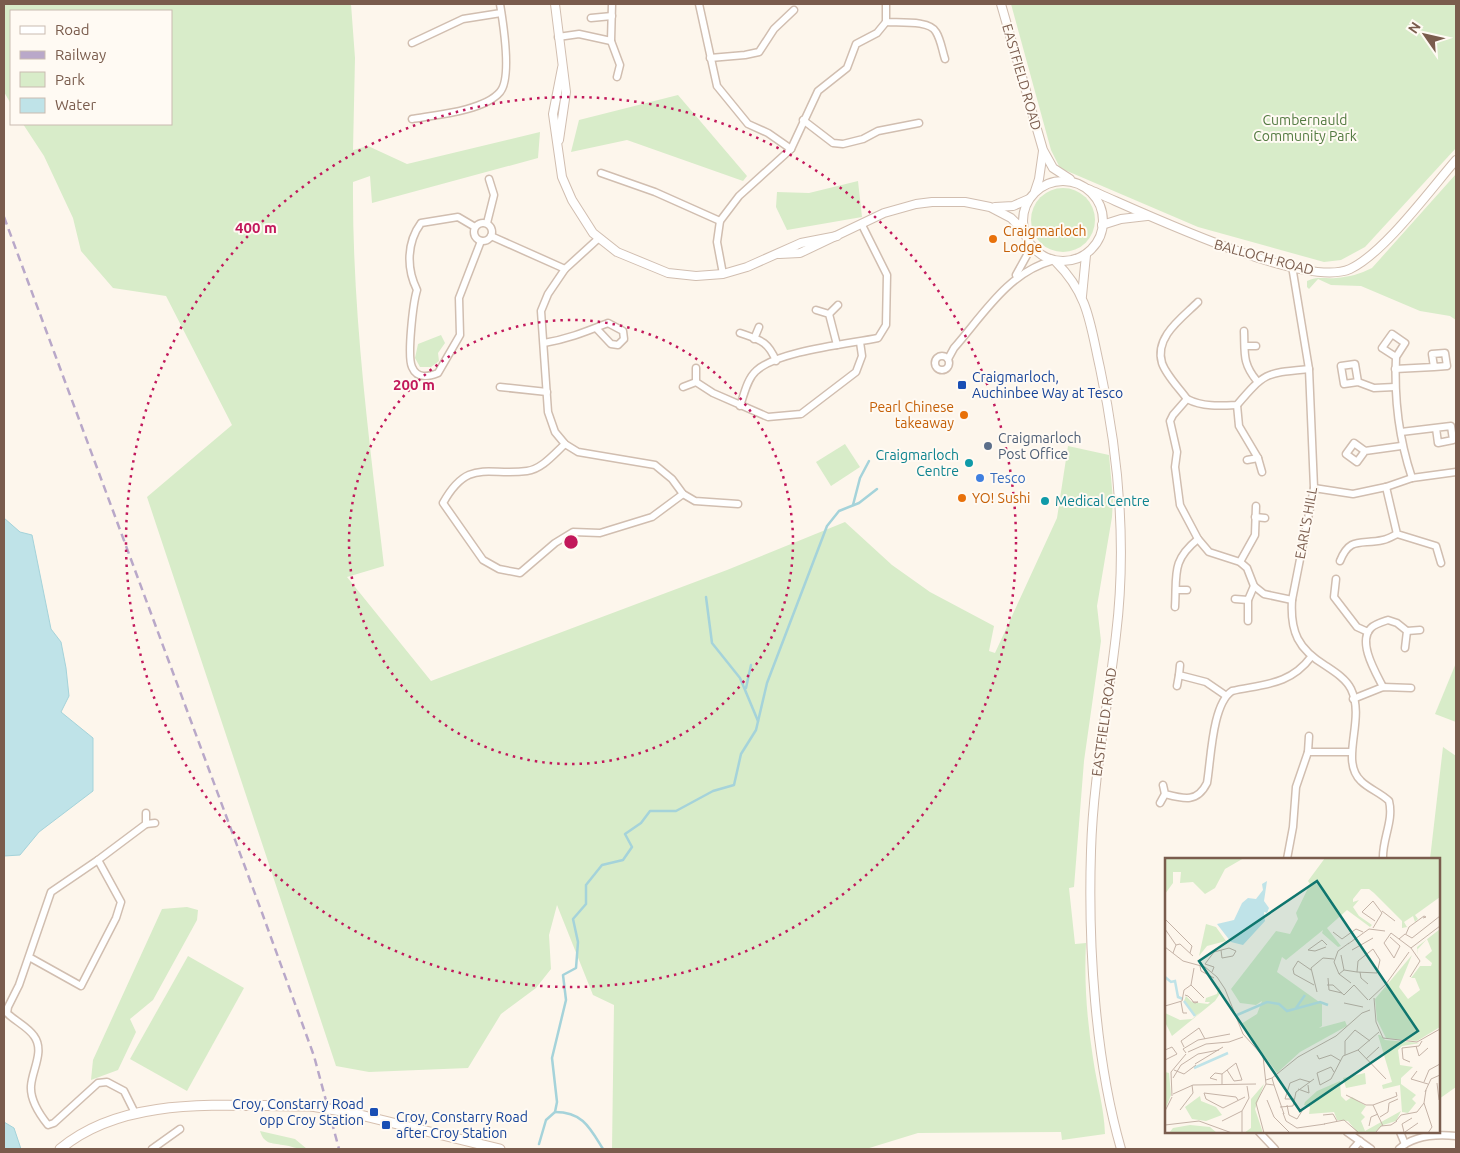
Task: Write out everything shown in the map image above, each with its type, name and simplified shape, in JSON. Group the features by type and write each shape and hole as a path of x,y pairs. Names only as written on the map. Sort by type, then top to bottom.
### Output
{"main road":[{"path":"60,1149 94,1127 135,1113 188,1107 311,1106 348,1112 500,1149"}],"street":[{"path":"412,119 480,105 499,93 506,75 500,4"},
{"path":"555,4 562,68 553,114 562,177 572,200 593,233 618,252 668,273 696,276 723,274 747,267 772,254 800,253 884,214 916,204 949,201 990,207 1013,206 1032,196 1050,182 1063,180 1076,183 1088,189 1097,199 1102,212 1102,225 1099,238 1086,255 1074,261 1054,261 1028,269 1014,279"},
{"path":"612,4 611,41 620,65 617,77"},
{"path":"699,4 717,86 743,120 768,133 791,149"},
{"path":"723,274 717,242 720,221 739,196 791,149 803,120 818,92 847,68 856,44 862,39 877,33 886,22 886,4"},
{"name":"EASTFIELD ROAD","path":"1001,4 1043,150 1053,168 1076,183"},
{"path":"710,58 758,52 774,29 794,10"},
{"path":"412,43 463,19 502,13"},
{"path":"591,18 612,16"},
{"path":"886,22 925,23 936,31 945,59"},
{"path":"558,37 579,34 611,41"},
{"path":"803,120 833,143 843,144 863,139 878,131 919,124"},
{"name":"EASTFIELD ROAD","path":"1032,196 1040,179 1043,150"},
{"name":"BALLOCH ROAD","path":"1088,189 1188,234 1313,272 1333,272 1350,269 1372,254 1456,160"},
{"path":"601,173 655,192 720,221"},
{"path":"487,223 494,195 489,179"},
{"path":"948,359 954,348 1014,279 1027,255 1024,211 1032,196"},
{"path":"990,207 1011,218 1033,247 1054,261"},
{"path":"1102,225 1135,216 1151,216"},
{"path":"475,227 458,217 421,223 413,234 409,273 417,290 412,309 410,363 418,374 424,377 438,373 460,335 459,298 480,241"},
{"path":"479,223 487,223 492,228 491,236 485,241 480,241 475,237 475,227 479,223"},
{"path":"740,406 751,377 756,370 806,350 878,338 886,325 887,275 862,225"},
{"path":"491,236 565,269"},
{"path":"599,238 565,269 548,294 541,311 548,412 555,432 565,444 578,452 655,465 672,479 683,494 695,501 738,504"},
{"name":"EASTFIELD ROAD","path":"1082,297 1086,255"},
{"name":"EASTFIELD ROAD","path":"1054,261 1076,283 1089,320 1112,423 1121,515 1121,571 1116,634 1096,778 1091,866 1091,927 1096,1005 1120,1149"},
{"name":"EARL'S HILL","path":"1292,266 1309,369 1314,488 1292,600 1291,618 1294,634 1311,657 1338,673 1351,689 1357,716 1356,734 1351,752 1353,768 1361,781 1380,792 1389,801 1392,812 1385,838 1383,858"},
{"path":"1198,302 1170,329 1160,352 1162,365 1187,399 1197,404 1211,406 1237,405"},
{"path":"829,314 838,305"},
{"path":"816,310 829,314"},
{"path":"829,314 838,345"},
{"path":"754,338 758,326"},
{"path":"544,343 571,339 596,328"},
{"path":"1244,331 1244,359 1257,381"},
{"path":"740,334 764,342 771,348 776,361"},
{"path":"683,387 696,382 740,406 768,417 800,414 856,372 862,356 860,342"},
{"path":"1245,346 1256,346"},
{"path":"1396,357 1395,387 1400,432 1402,446 1412,478"},
{"path":"1395,369 1434,367"},
{"path":"696,368 696,382"},
{"path":"1262,472 1258,458 1239,426 1237,405 1257,381 1269,374 1309,369"},
{"path":"1358,382 1374,388 1395,387"},
{"path":"500,387 547,392"},
{"path":"1187,399 1172,415 1170,421 1177,452 1174,467 1180,505 1198,539 1209,552 1240,562 1246,568 1254,586 1264,594 1292,600"},
{"path":"1400,432 1436,428"},
{"path":"565,444 542,465 528,471 485,470 464,477 452,488 443,502 483,560 499,569 520,573 555,544 573,532 600,532 652,518 683,494"},
{"path":"1365,451 1402,446"},
{"path":"1247,460 1258,458"},
{"path":"1314,488 1354,494 1386,487 1412,478 1456,472"},
{"path":"1386,487 1398,534"},
{"path":"1240,562 1255,535 1256,506"},
{"path":"1255,518 1265,518"},
{"path":"1340,561 1345,549 1354,543 1383,540 1398,534 1436,546 1441,563"},
{"path":"1176,607 1178,560 1184,550 1198,539"},
{"path":"1336,580 1334,597 1357,626 1368,632"},
{"path":"1248,621 1248,600 1254,586"},
{"path":"1176,590 1187,590"},
{"path":"1235,599 1248,600"},
{"path":"1383,687 1367,658 1368,632 1372,626 1388,620 1397,623 1406,631 1420,630"},
{"path":"1405,648 1406,631"},
{"path":"1165,794 1192,799 1203,792 1208,784 1218,709 1224,696 1232,691 1285,681 1301,670 1311,657"},
{"path":"1176,686 1180,666"},
{"path":"1179,675 1206,682 1224,696"},
{"path":"1353,698 1383,687 1411,688"},
{"path":"1287,858 1294,828 1296,787 1308,752 1309,736"},
{"path":"1308,752 1351,752"},
{"path":"1160,803 1165,794 1163,785"},
{"path":"146,813 146,824"},
{"path":"135,1113 124,1091 107,1082 98,1083 54,1123 48,1125 39,1114 31,1086 38,1048 36,1037 7,1013 29,957 51,892 146,824 155,823"},
{"path":"29,957 81,986 116,918 121,902 98,860"},
{"path":"152,1149 180,1129"},
{"path":"1260,1133 1275,1149"},
{"path":"1349,1133 1371,1149"},
{"path":"1400,1133 1405,1144"},
{"path":"1399,1149 1405,1144 1423,1137 1456,1136"},
{"path":"1353,1149 1360,1141"}],"green space":[{"path":"4,4 351,4 355,58 353,150 368,146 407,164 540,132 538,158 372,203 370,176 353,182 353,230 358,326 384,566 347,577 431,681 727,570 845,522 892,565 930,592 994,626 989,651 995,653 1057,518 1068,446 1109,455 1113,499 1112,517 1097,606 1101,641 1084,761 1074,887 1069,888 1075,944 1086,943 1085,972 1088,1015 1105,1134 1062,1140 1061,1132 918,1133 866,1149 612,1149 614,1005 593,995 557,905 549,935 551,969 536,988 501,1014 468,1068 369,1072 336,1066 147,497 232,425 166,296 113,288 81,251 73,218 44,156 24,125 172,125 172,10 10,10 10,102 4,92"},
{"name":"Cumbernauld Community Park","path":"1011,4 1456,4 1456,148 1365,247 1341,260 1324,262 1198,227 1060,168 1051,150"},
{"path":"678,95 747,176 743,181 627,140 571,152 579,120"},
{"path":"1456,174 1456,320 1450,316 1420,311 1361,286 1331,285 1318,279 1309,289 1307,287 1307,281 1311,279 1345,277 1359,274 1372,268"},
{"path":"858,181 862,217 787,230 776,207 777,192 809,193"},
{"path":"1057,188 1069,188 1086,197 1093,208 1095,220 1093,232 1086,243 1069,252 1057,252 1045,247 1036,238 1031,226 1031,214 1036,202 1045,193"},
{"path":"441,335 445,343 438,353 439,361 431,367 420,367 415,358 418,344"},
{"path":"845,444 860,467 831,486 816,462"},
{"path":"1456,663 1456,722 1435,714"},
{"path":"1443,747 1456,756 1456,1087 1440,1098 1440,858 1430,858"},
{"path":"187,907 198,910 197,920 153,1000 130,1019 136,1032 118,1070 91,1080 93,1060 162,909"},
{"path":"188,956 244,988 187,1091 130,1059"},
{"path":"260,1131 295,1139 307,1149 268,1142"}],"water":[{"path":"4,518 20,532 32,535 51,629 61,642 66,668 69,696 61,712 93,738 93,791 39,832 20,855 4,856"},
{"path":"4,1122 14,1128 21,1149 4,1149"}],"waterway":[{"path":"853,505 860,478 869,461"},
{"path":"539,1144 546,1120 555,1112 557,1102 552,1058 566,1000 563,975 576,968 578,942 573,919 586,904 586,885 602,865 623,860 632,847 625,834 641,823 650,811 676,811 713,791 734,785 741,754 756,730 767,683 827,526 839,511 859,503 877,489"},
{"path":"706,597 712,643 740,678 758,721"},
{"path":"746,688 751,665"},
{"path":"555,1112 579,1118 589,1128 603,1149"}],"railway":[{"path":"4,217 314,1056 339,1149"}],"place":[{"name":"Craigmarloch Lodge","path":"993,239"},
{"name":"Craigmarloch, Auchinbee Way at Tesco","path":"962,385"},
{"name":"Pearl Chinese takeaway","path":"964,415"},
{"name":"Craigmarloch Post Office","path":"988,446"},
{"name":"Craigmarloch Centre","path":"969,463"},
{"name":"Tesco","path":"980,478"},
{"name":"YO! Sushi","path":"962,498"},
{"name":"Medical Centre","path":"1045,501"},
{"name":"Croy, Constarry Road opp Croy Station","path":"374,1112"},
{"name":"Croy, Constarry Road after Croy Station","path":"386,1125"}]}
